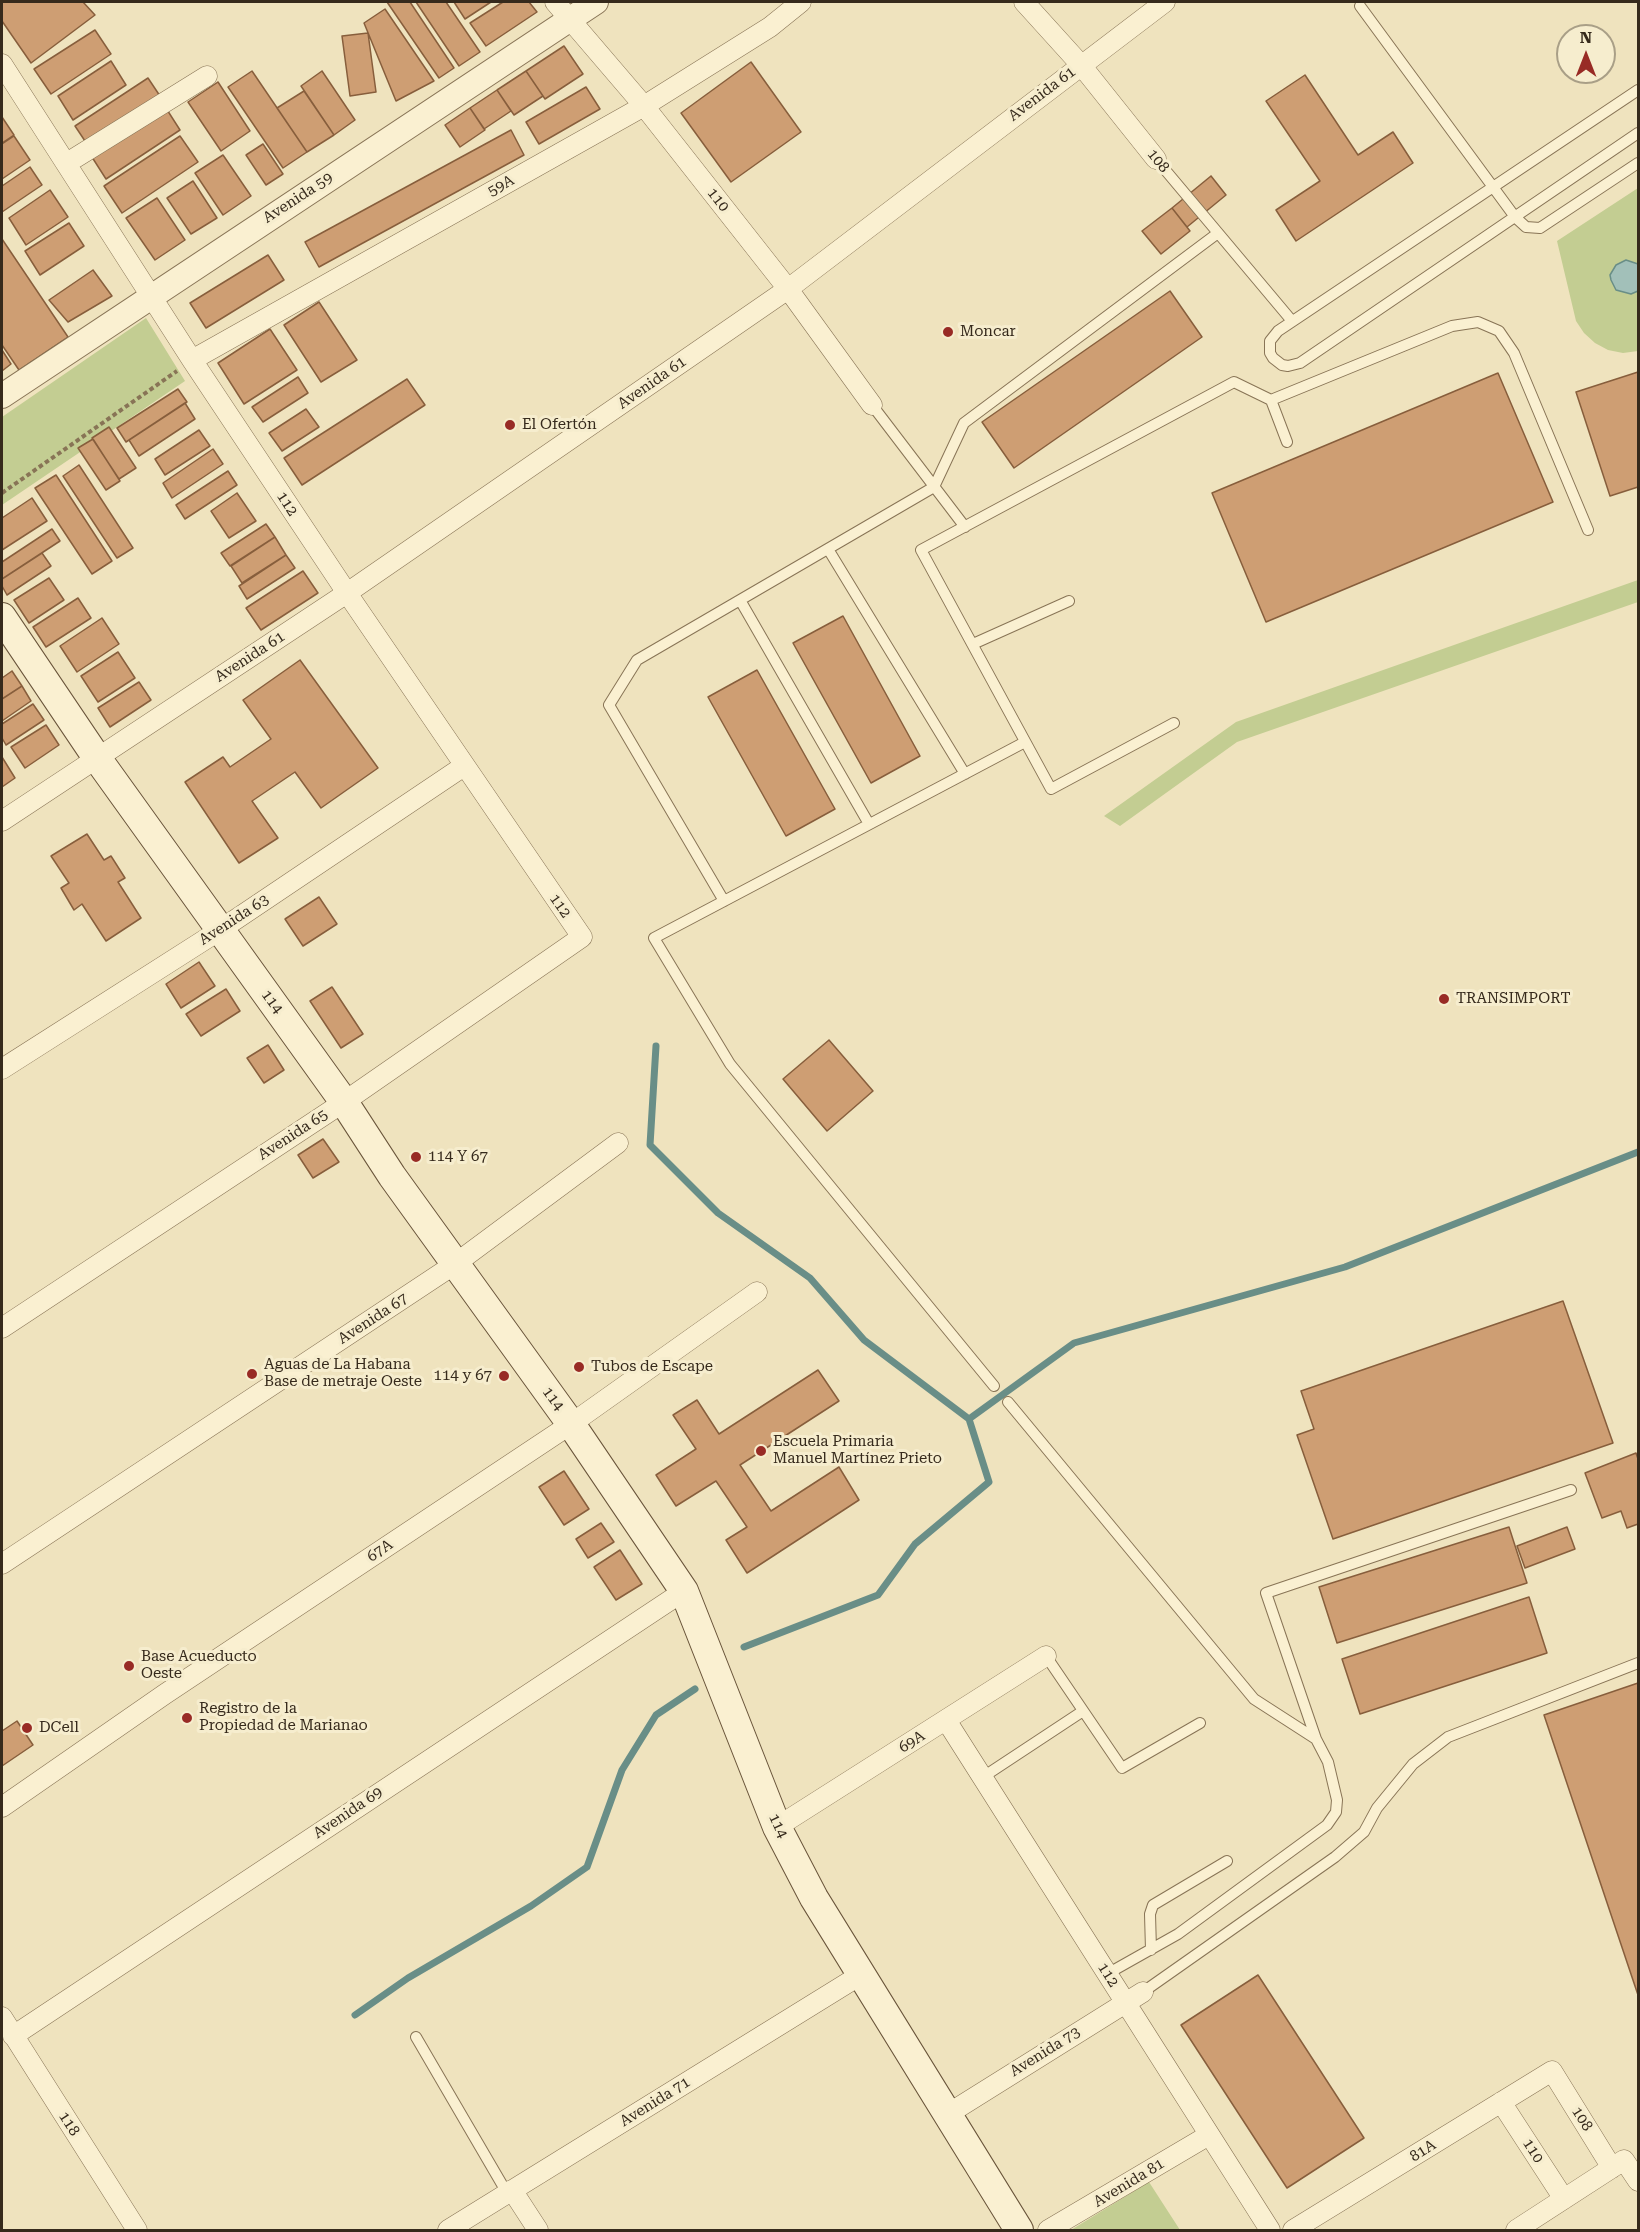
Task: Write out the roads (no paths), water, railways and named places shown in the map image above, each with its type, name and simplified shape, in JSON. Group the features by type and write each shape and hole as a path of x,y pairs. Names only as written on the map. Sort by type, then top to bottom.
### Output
{"main road":[{"name":"114","path":"2,617 96,758 344,1102 392,1176 571,1424 684,1591 777,1827 814,1898 1019,2230"}],"street":[{"name":"Avenida 59","path":"2,396 562,10 596,2"},
{"name":"59A","path":"192,360 644,106 770,27 801,2"},
{"name":"108","path":"1024,2 1081,65 1156,159"},
{"name":"Avenida 61","path":"2,821 347,593 788,289 1165,2"},
{"name":"110","path":"562,10 644,106 788,289 872,405"},
{"name":"112","path":"2,64 192,360 347,593 582,938"},
{"path":"67,164 207,76"},
{"name":"Avenida 63","path":"2,1069 220,930 464,766"},
{"name":"Avenida 65","path":"2,1328 344,1102 582,938"},
{"name":"Avenida 67","path":"2,1564 455,1264 618,1143"},
{"name":"67A","path":"2,1807 165,1694 571,1424 757,1292"},
{"name":"Avenida 69","path":"13,2036 684,1591"},
{"name":"69A","path":"777,1827 1046,1656"},
{"name":"112","path":"946,1720 1270,2230"},
{"name":"Avenida 71","path":"448,2230 862,1974"},
{"name":"Avenida 73","path":"948,2114 1143,1992"},
{"name":"118","path":"2,2017 137,2230"},
{"name":"108","path":"1552,2071 1618,2164 1638,2181"},
{"name":"81A","path":"1293,2230 1552,2071"},
{"name":"110","path":"1501,2102 1564,2199"},
{"name":"Avenida 81","path":"1048,2230 1209,2134"},
{"path":"1516,2230 1618,2164"},
{"path":"510,2191 538,2230"}],"lane":[{"path":"1360,6 1515,216 1526,227 1540,228 1638,163"},
{"path":"1638,90 1292,321 1273,336 1269,347 1273,358 1282,365 1300,363 1638,133"},
{"name":"108","path":"1156,159 1292,321"},
{"path":"724,901 609,705 637,660 934,487 964,423 1218,233"},
{"path":"1271,400 1452,326 1478,322 1499,331 1514,353 1588,530"},
{"path":"1174,723 1051,789 921,550 1234,382 1271,400 1287,442"},
{"path":"872,405 965,527"},
{"path":"828,549 965,774"},
{"path":"740,600 869,824"},
{"path":"973,644 1069,601"},
{"path":"994,1386 730,1064 654,938 1025,742"},
{"path":"1008,1402 1254,1699 1316,1739"},
{"path":"1107,1974 1178,1934 1327,1825 1336,1812 1337,1800 1328,1762 1316,1739 1266,1593 1571,1490"},
{"path":"1046,1656 1122,1768 1200,1723"},
{"path":"1143,1992 1335,1857 1364,1832 1377,1808 1413,1764 1448,1737 1638,1663"},
{"path":"982,1777 1083,1711"},
{"path":"1151,1950 1150,1914 1153,1905 1227,1861"},
{"path":"416,2037 510,2191"}],"water":[{"path":"1626,260 1638,264 1638,291 1631,294 1616,290 1610,275 1616,265"}],"waterway":[{"path":"656,1046 650,1145 718,1213 810,1278 864,1340 969,1419 989,1482 915,1544 878,1595 744,1647"},
{"path":"969,1419 1074,1343 1345,1267 1638,1152"},
{"path":"355,2015 408,1978 531,1906 587,1867 622,1770 656,1715 695,1689"}],"place":[{"name":"Moncar","path":"948,332"},
{"name":"El Ofertón","path":"510,425"},
{"name":"TRANSIMPORT","path":"1444,999"},
{"name":"114 Y 67","path":"416,1157"},
{"name":"Tubos de Escape","path":"579,1367"},
{"name":"Aguas de La Habana Base de metraje Oeste","path":"252,1374"},
{"name":"114 y 67","path":"504,1376"},
{"name":"Escuela Primaria Manuel Martínez Prieto","path":"761,1451"},
{"name":"Base Acueducto Oeste","path":"129,1666"},
{"name":"Registro de la Propiedad de Marianao","path":"187,1718"},
{"name":"DCell","path":"27,1728"}]}
